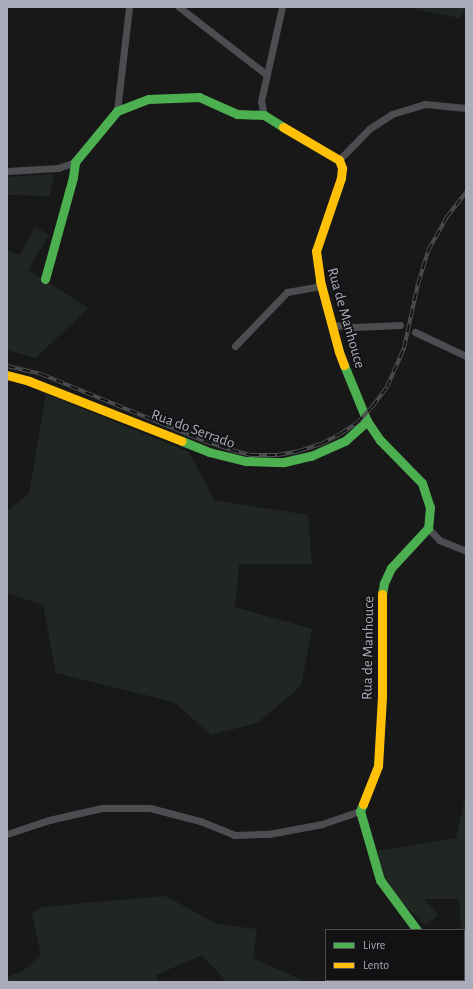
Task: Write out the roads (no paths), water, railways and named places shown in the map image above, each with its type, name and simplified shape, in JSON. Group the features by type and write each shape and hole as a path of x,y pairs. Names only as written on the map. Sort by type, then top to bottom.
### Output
{"street":[{"path":"117,111 129,7"},
{"path":"179,7 267,75"},
{"path":"264,115 261,101 282,7"},
{"path":"7,171 58,168 75,162 117,111 148,99 199,97 237,114 264,115 339,160 369,129 392,114 425,104 466,108"},
{"name":"Rua de Manhouce","path":"339,160 342,168 342,178 319,238 316,251 321,286 339,352 367,421 380,440 422,483 427,494 430,507 428,528 391,568 384,583 382,596 382,696 378,766 360,811"},
{"path":"45,279 74,176 75,162"},
{"path":"235,346 287,292 321,286"},
{"path":"332,325 355,327 400,325"},
{"path":"415,332 466,356"},
{"name":"Rua do Serrado","path":"7,375 29,381 111,412 209,452 246,462 284,462 311,456 345,441 367,421"},
{"path":"428,528 438,540 466,551"},
{"path":"7,834 49,820 102,808 150,808 200,821 234,834 276,833 322,824 360,811 380,880 416,929"}],"railway":[{"path":"7,366 41,374 204,441 251,455 277,455 299,451 321,444 357,423 372,407 387,387 404,348 418,284 428,251 446,218 466,192"}]}
